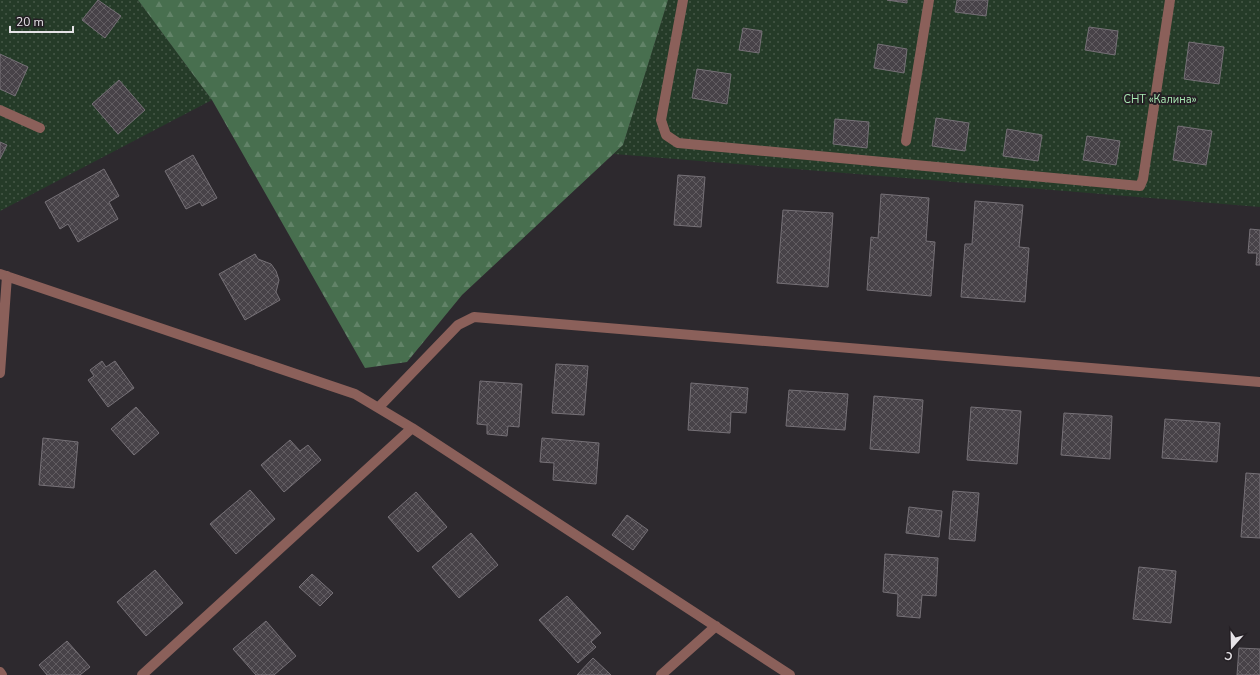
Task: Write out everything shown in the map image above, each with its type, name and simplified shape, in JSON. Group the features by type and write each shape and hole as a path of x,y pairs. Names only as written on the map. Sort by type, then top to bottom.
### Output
{"street":[{"path":"683,0 661,120 666,135 678,143 1140,186 1143,179 1170,0"},
{"path":"906,141 929,0"},
{"path":"0,110 40,128"},
{"path":"0,373 4,275 355,394 412,428 790,675"},
{"path":"379,407 458,324 474,317 1260,382"},
{"path":"142,675 412,428"},
{"path":"661,675 716,626"}],"green space":[{"path":"0,0 138,0 212,100 0,211"},
{"path":"138,0 668,0 623,145 462,295 407,362 365,368 212,100"},
{"name":"СНТ «Калина»","path":"668,0 1260,0 1260,207 614,154 623,145"}],"building":[{"path":"98,0 121,16 105,38 82,20"},
{"path":"887,0 907,0 907,3"},
{"path":"957,0 988,0 986,16 955,12"},
{"path":"1089,27 1118,31 1115,55 1085,50"},
{"path":"743,28 762,31 759,53 739,50"},
{"path":"1189,42 1224,47 1219,84 1184,79"},
{"path":"878,44 907,49 904,73 874,68"},
{"path":"0,54 28,67 15,96 0,89"},
{"path":"697,69 731,74 727,104 692,98"},
{"path":"119,80 145,110 118,134 92,104"},
{"path":"936,118 969,123 965,151 932,146"},
{"path":"835,119 869,122 867,148 833,144"},
{"path":"1178,126 1212,131 1206,165 1173,160"},
{"path":"1007,129 1042,135 1038,161 1003,156"},
{"path":"1087,136 1120,141 1116,165 1083,160"},
{"path":"0,142 7,145 0,159"},
{"path":"193,155 217,198 202,206 200,202 186,209 165,171"},
{"path":"104,169 119,196 109,202 118,219 78,242 68,224 60,229 45,202"},
{"path":"678,175 705,177 701,227 674,225"},
{"path":"881,194 929,198 926,241 935,242 931,296 867,290 871,237 878,238"},
{"path":"975,201 1023,205 1019,247 1029,248 1025,302 961,297 965,244 972,244"},
{"path":"783,210 833,213 828,287 777,283"},
{"path":"1250,229 1260,230 1260,265 1256,265 1257,253 1248,253"},
{"path":"255,254 258,259 271,264 276,271 279,280 276,292 280,300 245,320 219,274"},
{"path":"102,361 106,367 115,361 134,388 108,407 88,380 94,376 90,370"},
{"path":"556,364 588,366 584,415 552,413"},
{"path":"480,381 522,384 519,427 508,426 507,436 487,434 487,425 477,424"},
{"path":"691,383 748,388 746,413 731,412 730,433 688,430"},
{"path":"789,390 848,394 845,430 786,426"},
{"path":"874,396 923,400 919,453 870,449"},
{"path":"136,407 159,433 134,455 111,429"},
{"path":"971,407 1021,411 1017,464 967,460"},
{"path":"1064,413 1112,416 1110,459 1061,455"},
{"path":"1165,419 1220,423 1217,462 1162,458"},
{"path":"43,438 78,442 74,488 39,485"},
{"path":"542,438 599,443 596,484 553,480 554,463 540,462"},
{"path":"290,440 300,451 308,445 321,460 284,492 261,465"},
{"path":"1246,473 1260,474 1260,538 1241,537"},
{"path":"250,490 275,519 236,554 210,524"},
{"path":"953,491 979,493 975,541 949,539"},
{"path":"416,492 447,527 418,552 388,517"},
{"path":"909,507 942,511 939,537 906,533"},
{"path":"627,515 648,530 633,550 612,535"},
{"path":"471,533 498,565 459,598 432,567"},
{"path":"885,554 938,558 936,596 922,595 920,618 897,616 898,594 883,592"},
{"path":"1139,567 1176,571 1171,623 1133,619"},
{"path":"155,570 183,603 146,636 117,602"},
{"path":"312,574 333,593 320,606 299,587"},
{"path":"567,596 601,633 591,642 596,647 578,663 539,620"},
{"path":"266,621 296,656 274,675 256,675 233,649"},
{"path":"67,641 90,667 80,675 47,675 39,665"},
{"path":"1239,648 1260,649 1260,675 1237,675"},
{"path":"593,658 611,675 577,675"}]}
